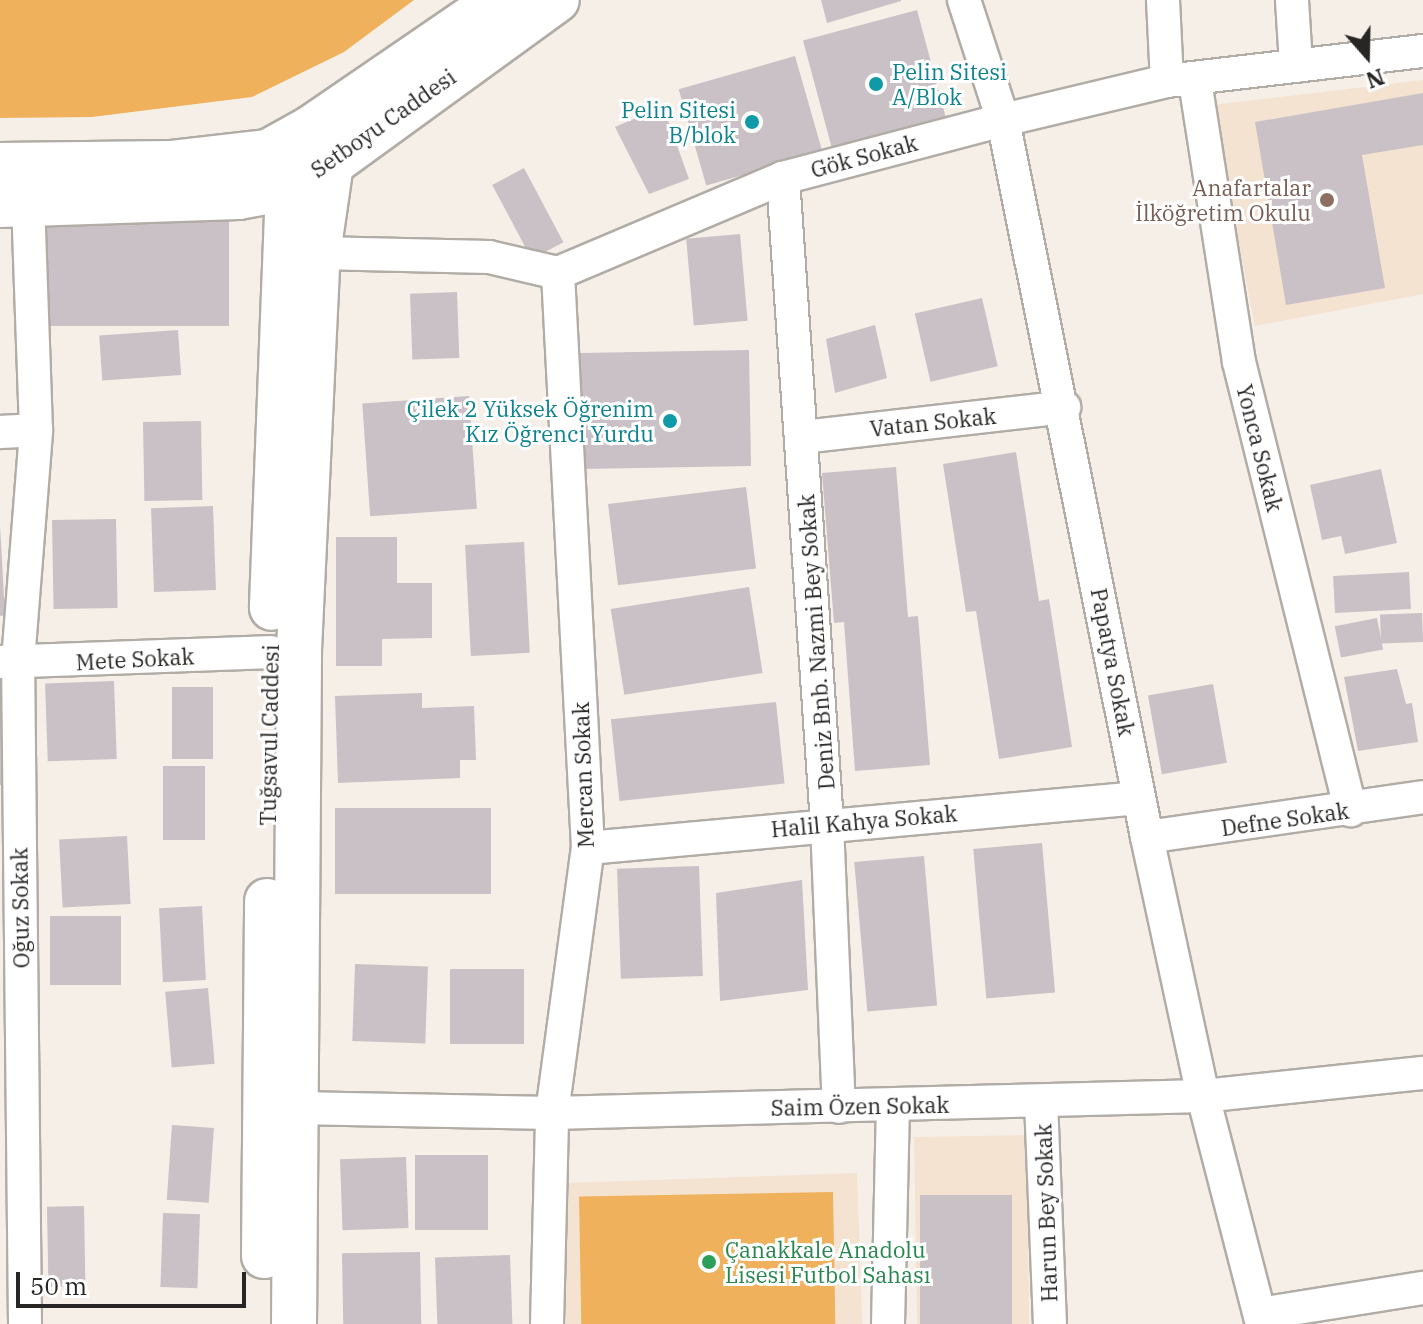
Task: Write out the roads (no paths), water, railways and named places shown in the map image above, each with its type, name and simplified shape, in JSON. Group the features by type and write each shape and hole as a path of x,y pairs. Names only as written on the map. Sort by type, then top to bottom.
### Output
{"main road":[{"name":"Setboyu Caddesi","path":"321,146 498,0"},
{"name":"Setboyu Caddesi","path":"14,205 238,197 557,0"},
{"path":"294,1324 299,650 321,146"},
{"name":"Setboyu Caddesi","path":"0,165 170,163 278,170"},
{"name":"Tuğsavul Caddesi","path":"264,1324 278,170"}],"street":[{"name":"Papatya Sokak","path":"964,0 1003,120 1064,407 1147,837 1203,1096 1261,1319"},
{"name":"Yonca Sokak","path":"1163,0 1239,362 1351,810"},
{"path":"1292,0 1296,66"},
{"name":"Gök Sokak","path":"558,273 783,178 1003,120 1181,81 1423,51"},
{"name":"Deniz Bnb. Nazmi Bey Sokak","path":"783,178 827,824 839,1107"},
{"name":"Oğuz Sokak","path":"14,205 36,430 9,662 12,1165 25,1324"},
{"path":"318,253 489,257 558,273"},
{"name":"Mercan Sokak","path":"547,1324 552,1113 588,848 558,273"},
{"name":"Vatan Sokak","path":"802,437 1064,407"},
{"path":"0,432 36,430"},
{"name":"Mete Sokak","path":"9,662 271,652"},
{"name":"Defne Sokak","path":"1147,837 1351,810 1423,797"},
{"name":"Halil Kahya Sokak","path":"588,848 1139,798"},
{"name":"Saim Özen Sokak","path":"295,1108 552,1113 893,1106 1203,1096 1423,1073"},
{"name":"Harun Bey Sokak","path":"1041,1101 1050,1324"},
{"path":"888,1324 893,1106"},
{"path":"1261,1319 1423,1288"}],"place":[{"name":"Pelin Sitesi A/Blok","path":"876,84"},
{"name":"Pelin Sitesi B/blok","path":"752,122"},
{"name":"Anafartalar İlköğretim Okulu","path":"1327,200"},
{"name":"Çilek 2 Yüksek Öğrenim Kız Öğrenci Yurdu","path":"670,421"},
{"name":"Çanakkale Anadolu Lisesi Futbol Sahası","path":"709,1262"}]}
